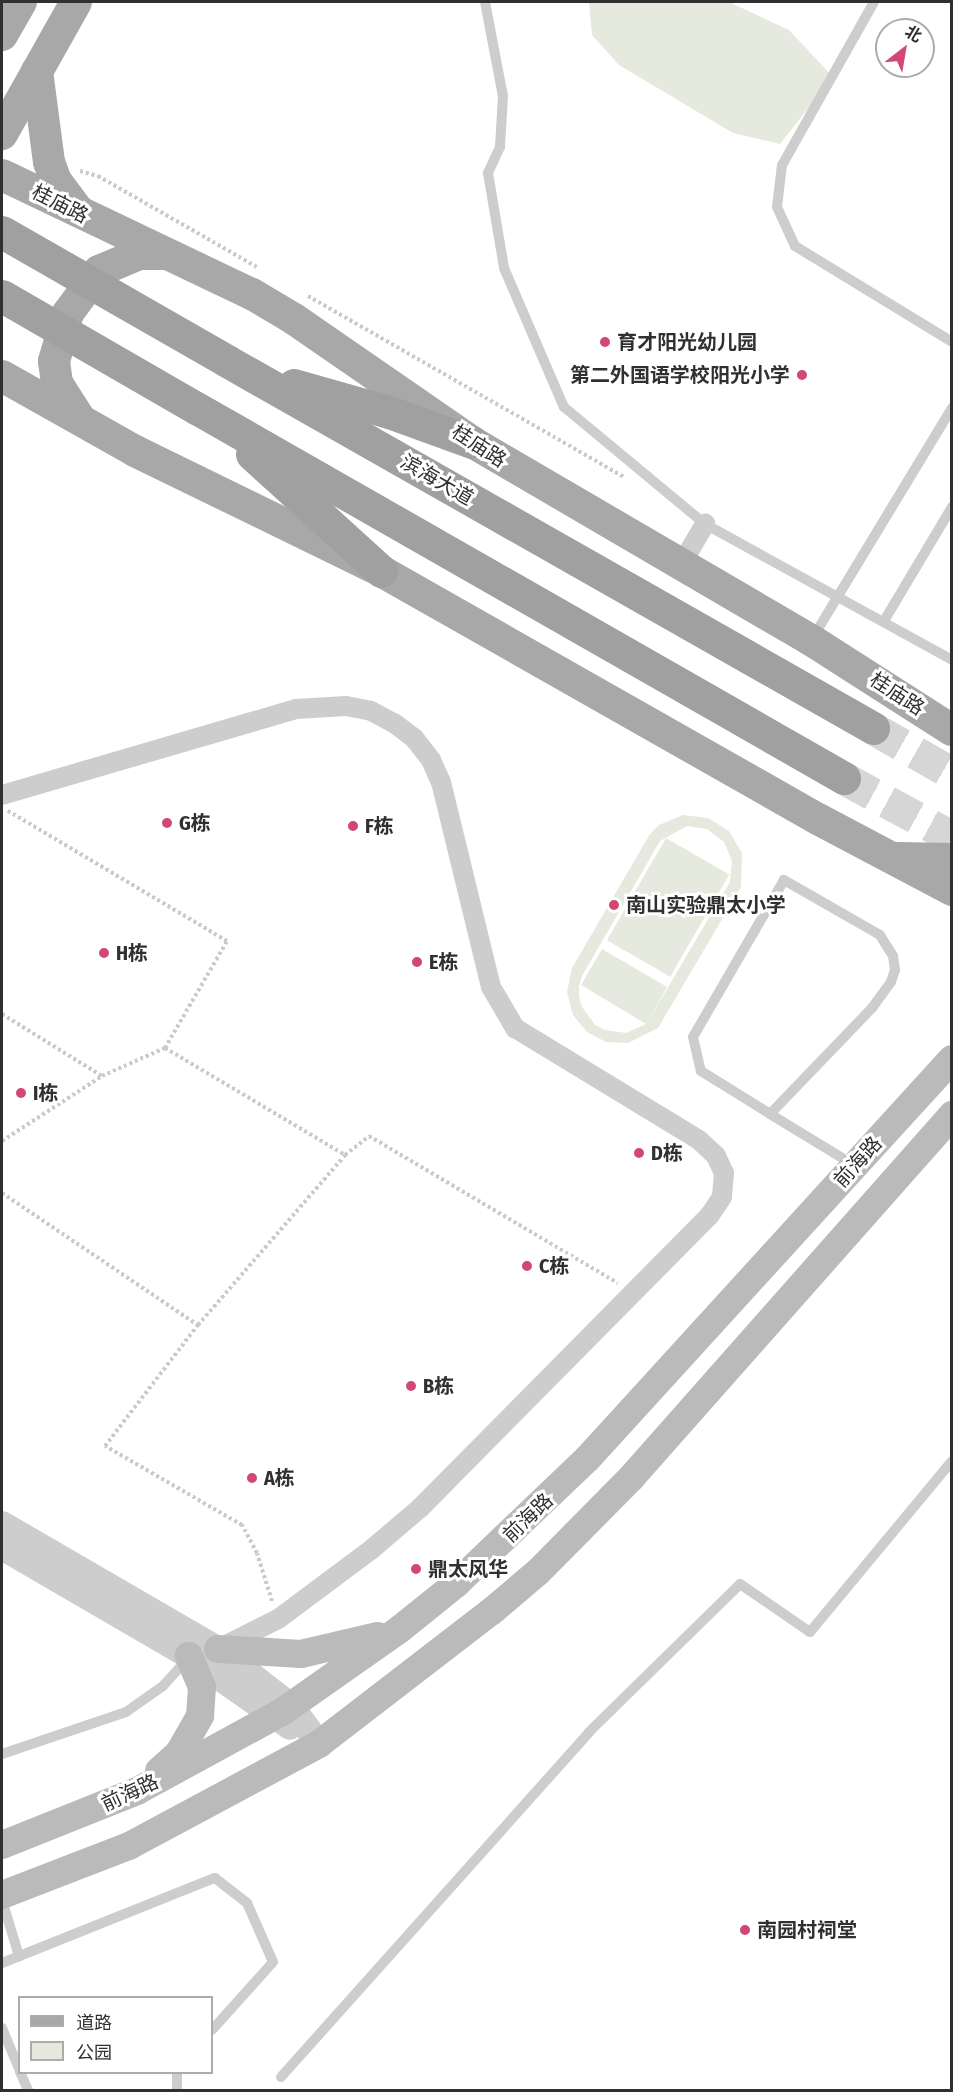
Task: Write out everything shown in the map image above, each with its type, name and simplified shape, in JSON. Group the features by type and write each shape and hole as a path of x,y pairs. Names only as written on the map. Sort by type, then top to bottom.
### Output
{"highway":[{"name":"滨海大道","path":"2,232 873,728"},
{"path":"2,296 844,778"},
{"path":"227,361 472,442"},
{"path":"198,409 381,571"}],"main road":[{"path":"2,35 21,2"},
{"path":"2,134 76,2"},
{"path":"37,71 49,162 69,202 89,219"},
{"name":"桂庙路","path":"2,175 89,219 252,294 294,319 472,442 811,640 951,730"},
{"path":"85,424 57,383 54,361 68,313 99,271 139,254 163,254"},
{"path":"4,378 85,424 381,571 951,890"},
{"path":"905,865 951,859"},
{"path":"905,865 951,902"},
{"name":"前海路","path":"2,1845 137,1791 282,1712 400,1629 501,1544 581,1465 951,1059"},
{"name":"前海路","path":"2,1895 129,1846 319,1744 437,1656 538,1572 580,1530 951,1115"},
{"path":"218,1649 301,1654 346,1647 400,1629"},
{"path":"137,1791 179,1753 196,1727 202,1687 189,1656"}],"street":[{"path":"681,565 705,524"},
{"path":"2,795 296,710 322,706 371,711 414,738 431,760 441,782 484,964 492,987 509,1019 536,1043 699,1140 716,1156 724,1173 722,1197 710,1215 420,1508 372,1549 278,1619 218,1649"},
{"path":"2,1524 218,1649 282,1712 319,1744"},
{"path":"2,1547 282,1712"}],"lane":[{"path":"485,2 503,96 500,147 488,173 504,268 564,407 705,524 838,595 951,660"},
{"path":"874,2 782,165 777,207 795,246 951,342"},
{"path":"811,640 951,408"},
{"path":"884,621 951,507"},
{"path":"770,1114 872,1008 891,982 894,970 893,956 880,935 784,880 693,1037 701,1071 770,1114 855,1165"},
{"path":"281,2077 589,1732 740,1584 810,1632 951,1461"},
{"path":"2,1754 126,1712 163,1686 189,1656"},
{"path":"2,1963 215,1878 247,1903 273,1962 213,2030"},
{"path":"2,1900 19,1956"},
{"path":"2,2028 18,2067"},
{"path":"21,2074 28,2091"},
{"path":"177,2074 177,2091"}],"path":[{"path":"49,162 98,176 263,270"},
{"path":"304,294 633,483"},
{"path":"2,808 227,941 165,1048 102,1076 2,1141"},
{"path":"2,1014 102,1076"},
{"path":"165,1048 345,1155"},
{"path":"278,1619 257,1552 242,1525 105,1446 198,1325 345,1155 369,1136 634,1292"},
{"path":"2,1193 198,1325"}],"green space":[{"path":"589,2 729,2 789,30 833,77 780,144 733,133 619,65 592,35"},
{"path":"683,815 708,818 729,831 742,853 741,887 658,1028 628,1043 606,1042 587,1032 573,1015 567,992 572,968 650,834 659,825","holes":["687,826 707,829 724,842 732,861 730,882 647,1023 667,987 602,949 581,985 646,1024 626,1033 605,1030 595,1025 582,1007 579,997 582,976 660,841"]},
{"path":"666,838 729,874 670,977 607,940"}],"tunnel":[{"path":"873,728 952,773"},
{"path":"844,778 952,837"}],"place":[{"name":"育才阳光幼儿园","path":"605,342"},
{"name":"第二外国语学校阳光小学","path":"802,375"},
{"name":"G栋","path":"167,823"},
{"name":"F栋","path":"353,826"},
{"name":"南山实验鼎太小学","path":"614,905"},
{"name":"H栋","path":"104,953"},
{"name":"E栋","path":"417,962"},
{"name":"I栋","path":"21,1093"},
{"name":"D栋","path":"639,1153"},
{"name":"C栋","path":"527,1266"},
{"name":"B栋","path":"411,1386"},
{"name":"A栋","path":"252,1478"},
{"name":"鼎太风华","path":"416,1569"},
{"name":"南园村祠堂","path":"745,1930"}]}
